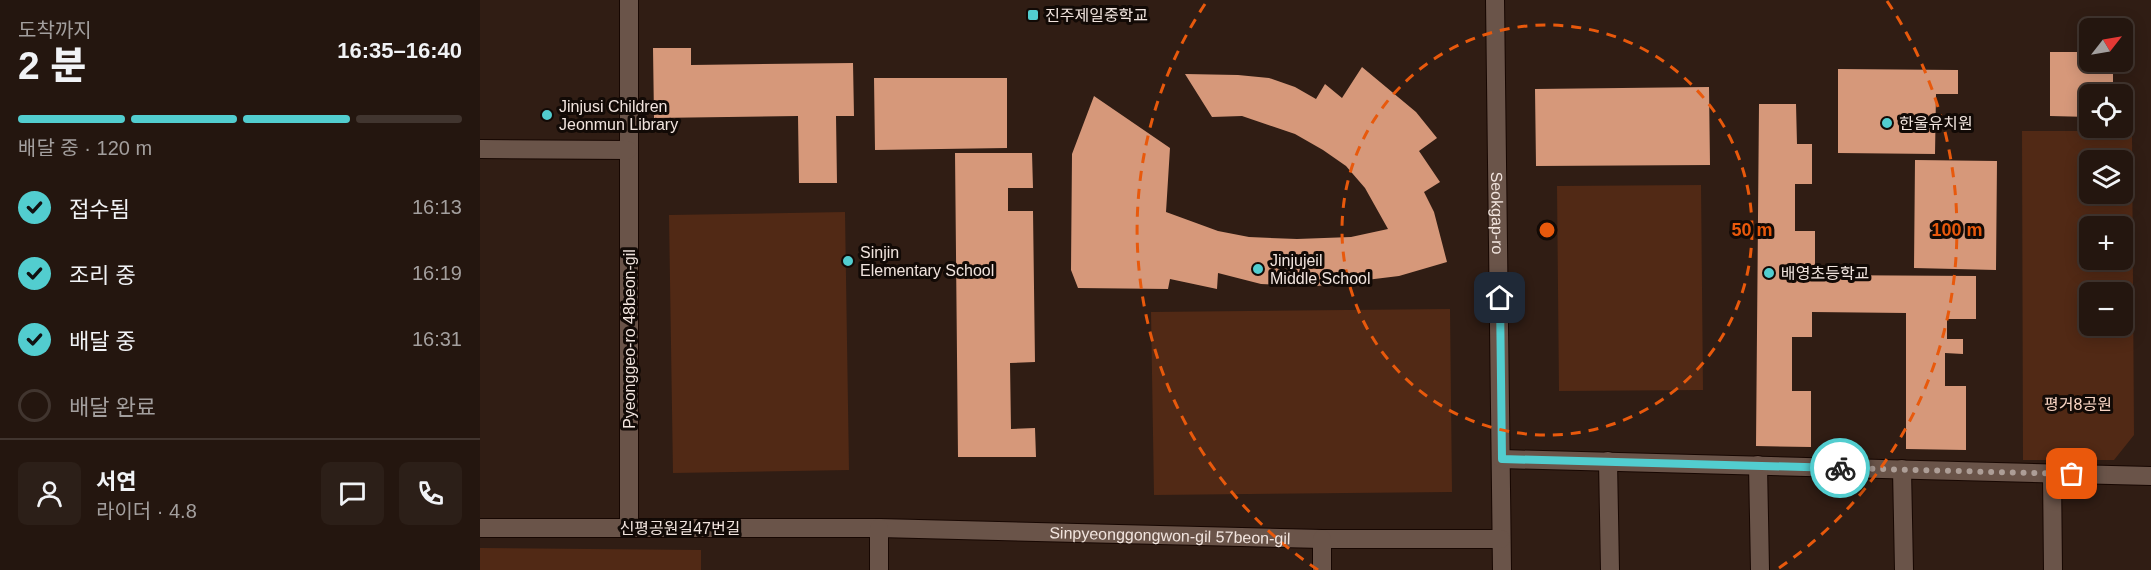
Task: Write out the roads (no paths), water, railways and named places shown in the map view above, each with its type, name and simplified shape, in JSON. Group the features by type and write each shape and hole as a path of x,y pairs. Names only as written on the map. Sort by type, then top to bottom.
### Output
{"street":[{"name":"Pyeonggeo-ro 48beon-gil","path":"629,0 629,528"},
{"name":"Seokgap-ro","path":"1495,0 1502,570"},
{"path":"480,149 628,150"},
{"path":"1502,459 2151,476"},
{"path":"1608,461 1610,570"},
{"path":"1758,465 1760,570"},
{"path":"1902,469 1904,570"},
{"path":"2052,473 2053,570"},
{"name":"신평공원길47번길","path":"480,528 879,528"},
{"path":"879,528 879,570"},
{"name":"Sinpyeonggongwon-gil 57beon-gil","path":"879,528 1322,539 1501,539"},
{"path":"1322,539 1322,570"}],"place":[{"name":"진주제일중학교","path":"1033,15"},
{"name":"Jinjusi Children Jeonmun Library","path":"547,115"},
{"name":"한울유치원","path":"1887,123"},
{"name":"Sinjin Elementary School","path":"848,261"},
{"name":"Jinjujeil Middle School","path":"1258,269"},
{"name":"배영초등학교","path":"1769,273"}],"park label":[{"name":"평거8공원","path":"2078,404"}]}
